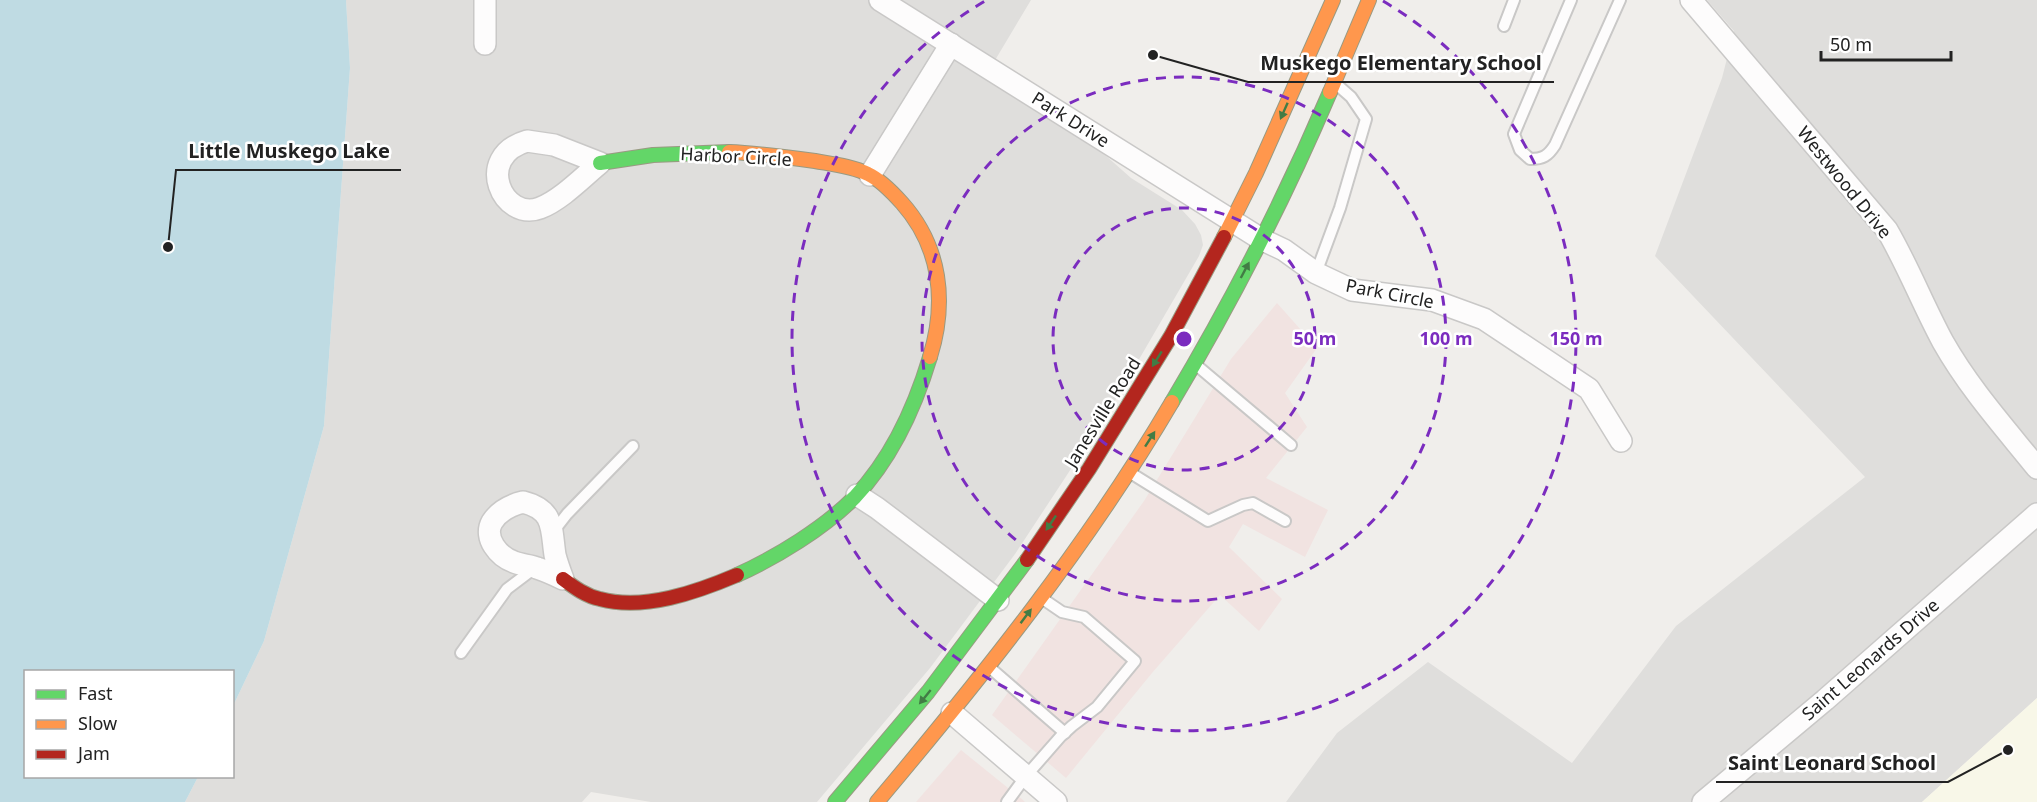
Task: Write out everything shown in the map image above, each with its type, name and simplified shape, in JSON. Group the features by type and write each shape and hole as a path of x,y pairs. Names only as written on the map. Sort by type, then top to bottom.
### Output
{"main road":[{"name":"Janesville Road","path":"835,802 1002,610 1171,336 1256,173 1333,0"},
{"path":"894,733 935,714 978,679 1035,595 1055,577 1129,471 1195,364 1261,239 1309,141 1369,0"},
{"name":"Harbor Circle","path":"563,579 587,595 601,600 629,602 656,600 735,577 791,548 857,495 885,457 914,403 932,348 940,299 937,269 929,243 917,221 900,200 870,175 844,166 772,154 718,151 630,156 600,163"},
{"path":"978,679 1002,610"},
{"path":"877,802 935,714 951,697 953,677 1002,610"}],"street":[{"path":"485,0 485,44"},
{"name":"Park Drive","path":"880,0 1261,239"},
{"name":"Westwood Drive","path":"1691,0 1887,230 1943,341 1966,379 2037,468"},
{"path":"870,175 951,44"},
{"name":"Harbor Circle","path":"527,141 554,145 600,163 553,200 539,208 529,210 507,200 499,186 497,170 499,163 511,148 527,141"},
{"name":"Park Circle","path":"1261,239 1284,250 1316,273 1352,290 1432,300 1484,318 1589,388 1621,441"},
{"path":"857,495 877,508 1002,610"},
{"name":"Harbor Circle","path":"523,502 543,511 550,521 556,561 563,579 536,567 512,562 497,552 489,530 493,521 513,504 523,502"},
{"name":"Saint Leonards Drive","path":"1703,802 1825,700 2037,514"},
{"path":"935,714 1026,776 1056,802"}],"lane":[{"path":"1504,26 1514,0"},
{"path":"1571,0 1514,134 1520,150 1530,159 1543,158 1555,145 1620,0"},
{"path":"1316,273 1340,208 1366,119 1351,97 1334,83"},
{"path":"1195,364 1291,445"},
{"path":"553,532 567,514 633,446"},
{"path":"1129,471 1208,521 1243,505 1253,503 1285,521"},
{"path":"461,652 507,589 536,567"},
{"path":"1007,802 1026,776 1065,733 1097,707 1135,661 1084,617 1062,612 1035,595"},
{"path":"988,666 1065,733"}],"shaded area":[{"path":"346,0 1031,0 985,77 1087,139 1131,178 1182,210 1195,224 1203,245 1199,256 1116,399 1015,554 930,668 817,802 651,802 591,792 582,802 185,802 197,778 234,778 234,704 264,641 324,426 350,68"},
{"path":"1707,0 2037,0 2037,698 1922,802 1286,802 1337,733 1428,662 1572,763 1676,626 1865,477 1655,256 1722,78 1734,31"},
{"path":"1277,303 1317,348 1285,393 1307,427 1266,478 1328,510 1305,557 1243,524 1229,547 1282,599 1259,631 1220,595 1152,673 1066,778 992,715 1144,501 1231,359"},
{"path":"2037,698 2037,802 1922,802"},
{"path":"961,750 1023,800 1025,802 916,802"}],"water":[{"path":"0,0 346,0 350,68 324,426 264,641 234,704 234,670 24,670 24,778 197,778 185,802 0,802"}],"traffic: fast":[{"path":"1172,402 1256,250 1295,171 1330,92"},
{"path":"600,163 653,155 729,152"},
{"path":"737,575 799,541 829,520 855,497 891,449 917,395 930,357"},
{"path":"835,802 928,692 1027,560"}],"traffic: slow":[{"path":"1224,237 1256,173 1333,0"},
{"path":"1330,92 1369,0"},
{"path":"729,152 849,167 873,177 895,195 915,220 925,238 937,276 938,316 930,357"},
{"path":"877,802 995,658 1070,558 1140,455 1172,402"}],"traffic: jam":[{"path":"1027,560 1089,469 1171,336 1224,237"},
{"path":"563,579 595,598 634,603 670,598 705,588 737,575"}],"place":[{"name":"Muskego Elementary School","path":"1153,55"},
{"name":"Little Muskego Lake","path":"168,247"},
{"name":"Saint Leonard School","path":"2008,750"}]}
